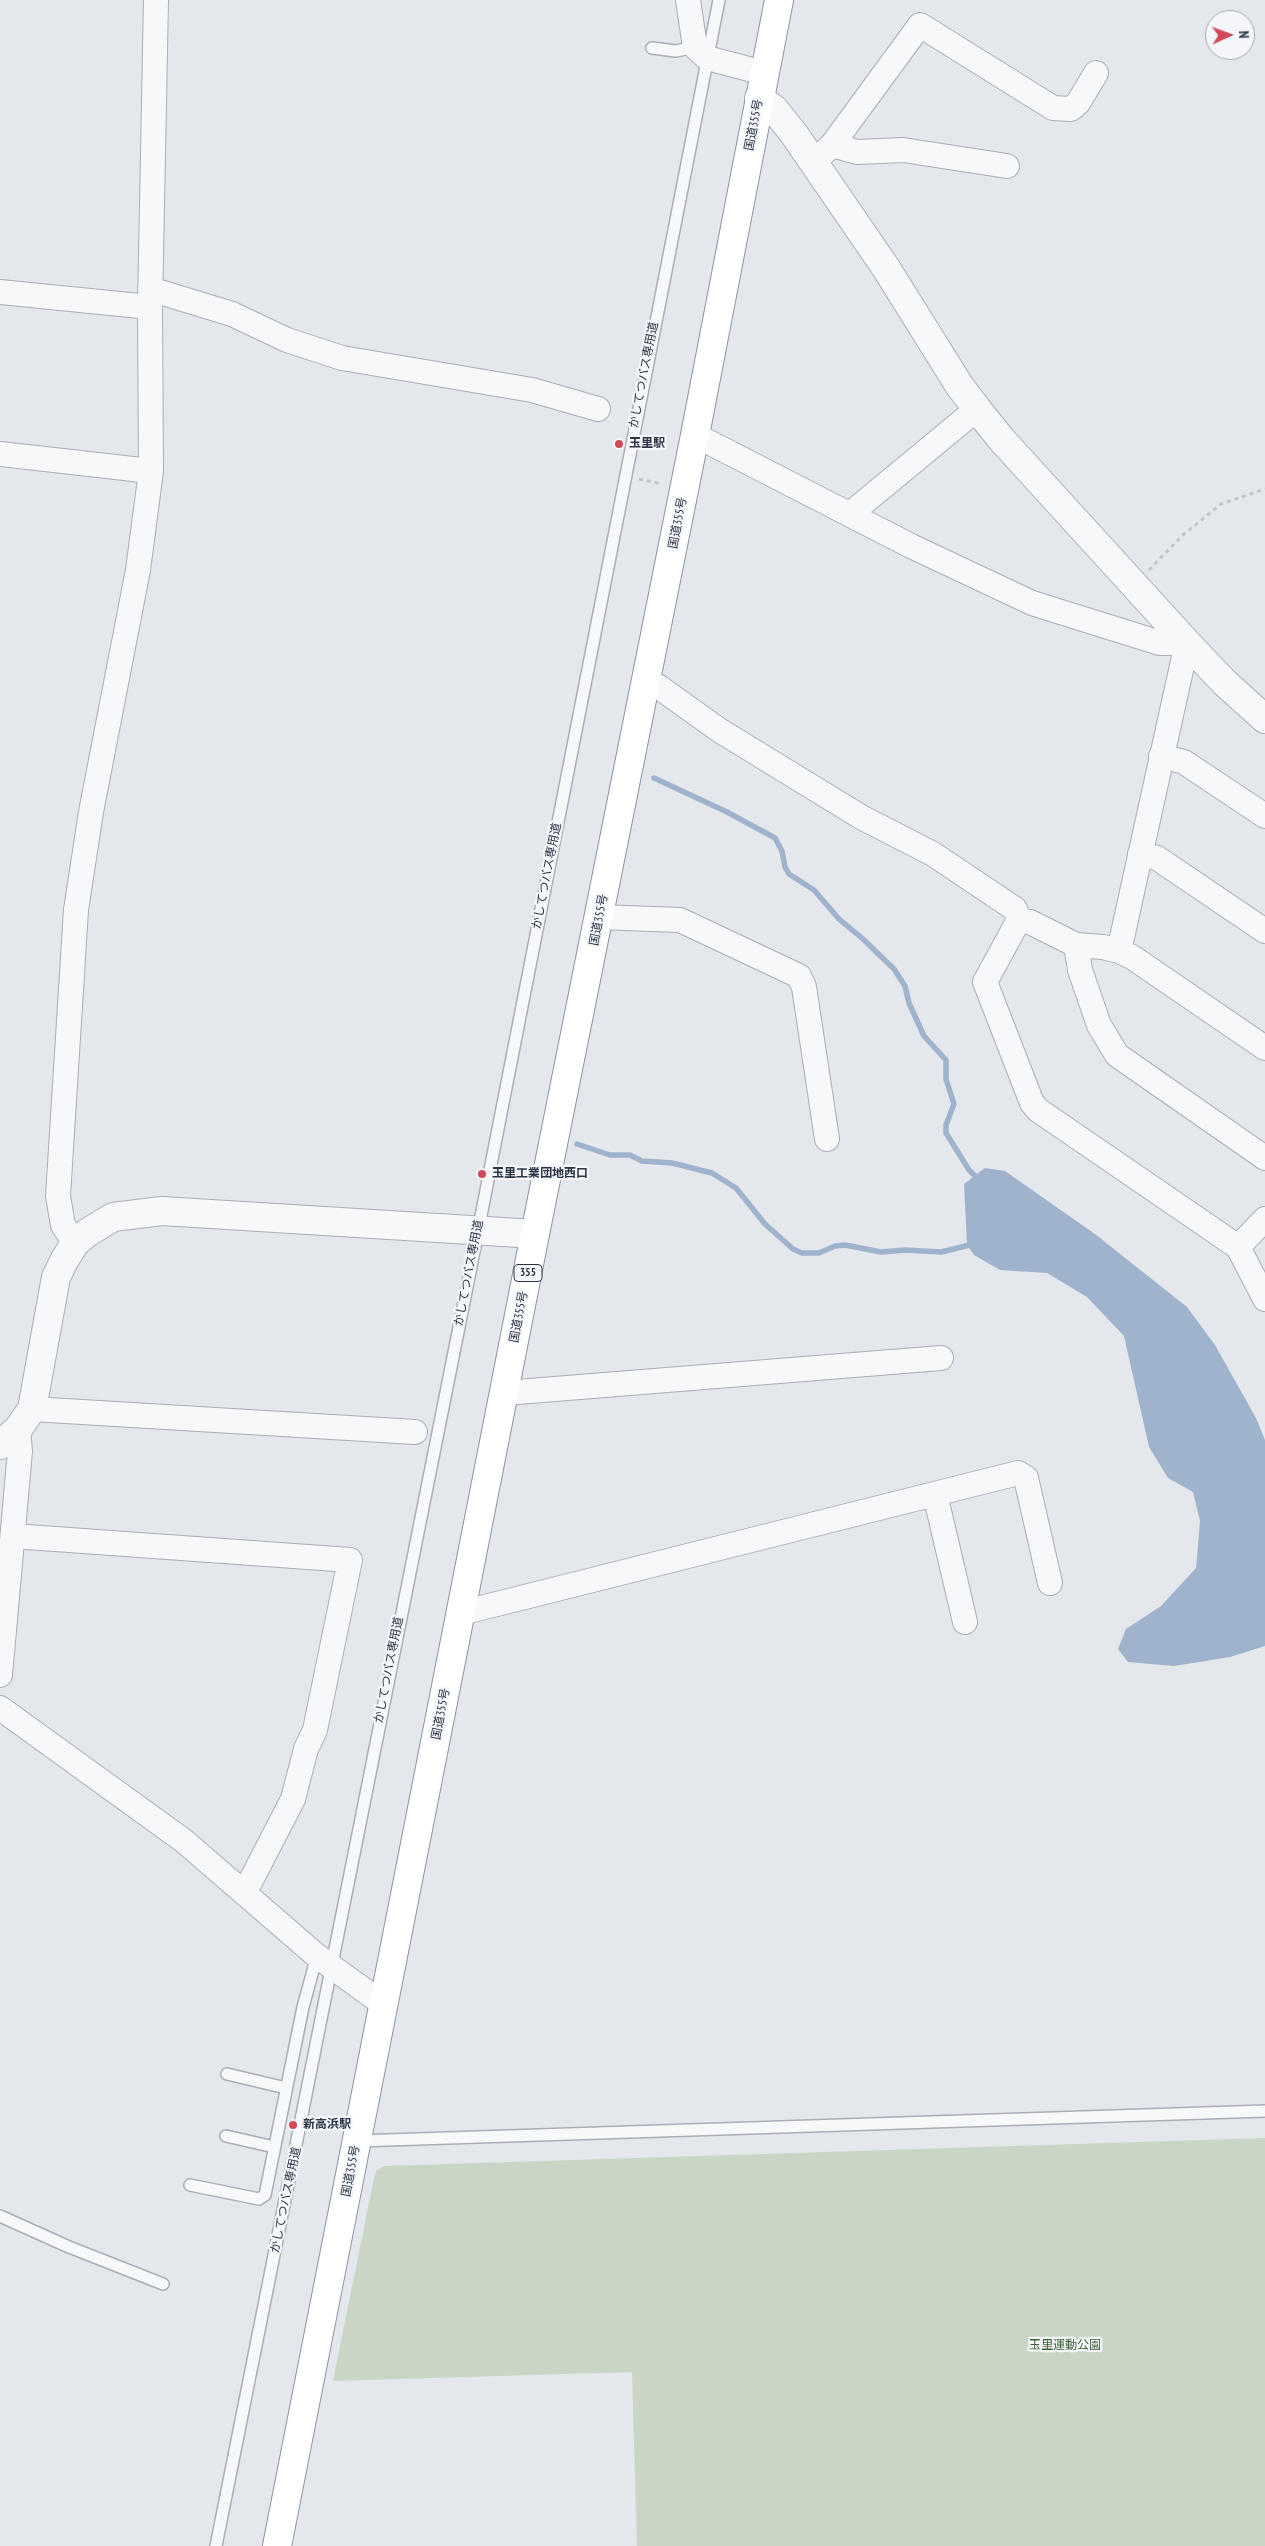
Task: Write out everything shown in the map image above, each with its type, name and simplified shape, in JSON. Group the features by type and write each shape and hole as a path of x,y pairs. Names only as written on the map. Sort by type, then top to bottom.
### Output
{"highway":[{"name":"国道355号","path":"277,2546 535,1234 696,435 779,0"}],"street":[{"path":"74,1244 62,1225 58,1196 76,910 91,812 137,578 151,471 150,298 156,0"},
{"path":"688,0 701,53 762,86 774,109 823,154 886,268 958,385 976,408 1002,440 1187,643 1224,682 1265,719"},
{"path":"823,154 920,25 1053,108 1071,109 1078,103 1096,73"},
{"path":"823,154 903,150 1007,166"},
{"path":"0,292 150,298 232,314 287,340 342,358 532,390 598,409"},
{"path":"850,514 976,408"},
{"path":"696,435 911,546 1032,603 1160,643 1187,643"},
{"path":"0,454 151,471"},
{"path":"1119,951 1187,643"},
{"path":"646,682 659,687 719,730 853,812 933,854 1015,909 1020,921"},
{"path":"1161,756 1184,762 1265,816"},
{"path":"1140,854 1157,858 1265,931"},
{"path":"599,917 680,920 799,976 804,986 827,1139"},
{"path":"1020,921 1030,922 1076,945 1119,951 1132,957 1265,1048"},
{"path":"1020,921 985,982 1035,1107 1238,1247 1265,1299"},
{"path":"1076,945 1080,970 1099,1025 1117,1055 1265,1158"},
{"path":"0,1675 20,1451 17,1428 56,1277 74,1244 113,1217 162,1211 535,1234"},
{"path":"1238,1247 1265,1219"},
{"path":"505,1392 941,1358"},
{"path":"17,1428 415,1432"},
{"path":"461,1614 1013,1473 1022,1474 1026,1478 1050,1584"},
{"path":"935,1494 965,1622"},
{"path":"13,1536 350,1560 315,1730 306,1749 293,1799 245,1892"},
{"path":"0,1708 184,1841 324,1961 383,2004"}],"lane":[{"name":"かしてつバス専用道","path":"216,2546 324,1961 477,1231 624,476 701,53 719,0"},
{"path":"652,48 701,53"},
{"path":"190,2185 262,2198 265,2195 286,2088 324,1961"},
{"path":"226,2074 286,2088"},
{"path":"357,2141 1265,2111"},
{"path":"226,2136 274,2147"},
{"path":"0,2216 69,2248 163,2284"}],"path":[{"path":"624,476 685,488"},
{"path":"1135,585 1183,535 1221,504 1265,489"}],"green space":[{"name":"玉里運動公園","path":"1265,2138 1265,2546 637,2546 632,2372 333,2381 374,2178 376,2171 385,2166"}],"water":[{"path":"985,1168 1005,1171 1095,1234 1187,1307 1215,1345 1256,1418 1265,1440 1265,1646 1230,1657 1174,1666 1128,1662 1118,1649 1126,1629 1161,1606 1196,1568 1200,1521 1193,1492 1168,1478 1149,1447 1124,1336 1087,1297 1047,1273 1000,1270 974,1255 967,1245 964,1184"}],"waterway":[{"path":"654,778 727,812 775,838 782,851 785,867 789,874 814,890 839,919 894,969 905,986 909,1003 924,1036 946,1060 946,1079 954,1104 946,1125 946,1133 969,1170 979,1180"},
{"path":"577,1144 610,1155 630,1155 642,1161 672,1163 712,1173 736,1188 765,1224 793,1249 802,1253 819,1253 835,1246 845,1245 881,1252 905,1250 941,1252 974,1244"}],"place":[{"name":"玉里駅","path":"619,444"},
{"name":"玉里工業団地西口","path":"482,1174"},
{"name":"新高浜駅","path":"293,2125"}]}
